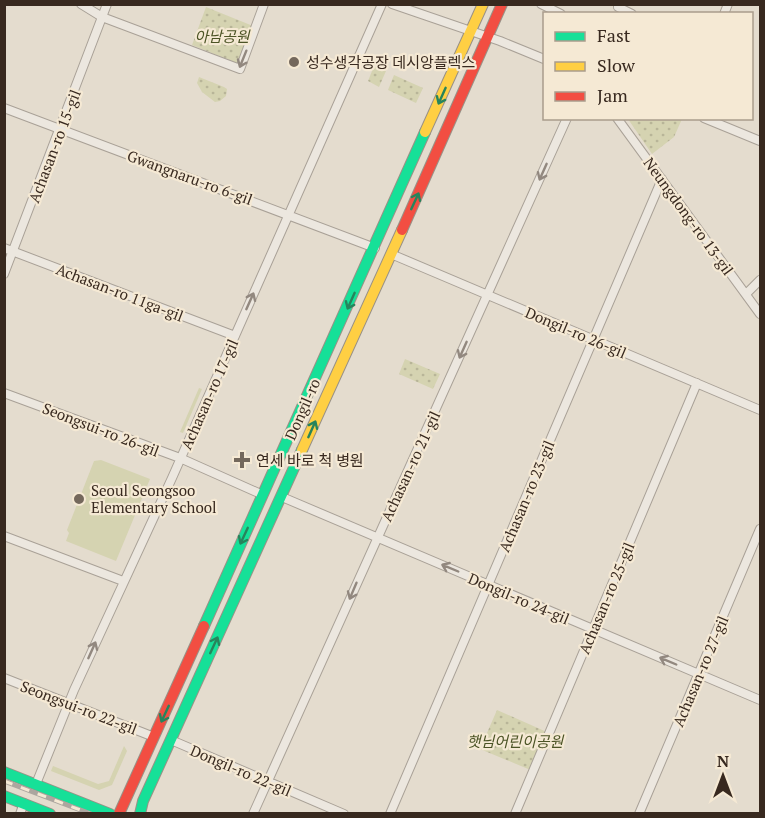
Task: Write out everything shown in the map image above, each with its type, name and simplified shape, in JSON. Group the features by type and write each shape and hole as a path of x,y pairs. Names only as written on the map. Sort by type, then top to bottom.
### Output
{"main road":[{"name":"Dongil-ro","path":"119,813 483,4"},
{"name":"Dongil-ro","path":"140,813 143,801 429,171 502,4"},
{"path":"458,60 465,57 470,60 466,68 467,81"},
{"path":"375,248 398,239"},
{"path":"254,515 260,512 265,515 255,538 257,551"},
{"path":"153,740 154,751 148,767 152,769 159,767"},
{"path":"4,772 110,813"},
{"path":"4,796 22,808 50,813"}],"street":[{"path":"81,4 102,17 240,69 264,4"},
{"name":"Achasan-ro 15-gil","path":"4,274 9,249 61,129 107,4"},
{"name":"Achasan-ro 17-gil","path":"36,784 123,581 135,562 381,4"},
{"path":"392,4 500,40 543,59"},
{"path":"541,4 557,12"},
{"name":"Gwangnaru-ro 6-gil","path":"4,108 375,248"},
{"name":"Achasan-ro 21-gil","path":"254,813 566,120"},
{"name":"Neungdong-ro 13-gil","path":"619,120 760,314"},
{"path":"709,120 760,141"},
{"name":"Achasan-ro 23-gil","path":"390,813 662,178"},
{"name":"Achasan-ro 11ga-gil","path":"9,249 235,336"},
{"name":"Dongil-ro 26-gil","path":"391,254 760,410"},
{"path":"746,294 760,280"},
{"name":"Achasan-ro 25-gil","path":"515,813 697,383"},
{"name":"Seongsui-ro 26-gil","path":"4,393 180,458 263,495"},
{"name":"Dongil-ro 24-gil","path":"282,496 760,700"},
{"name":"Achasan-ro 27-gil","path":"639,813 760,529"},
{"path":"4,536 123,581"},
{"name":"Seongsui-ro 22-gil","path":"4,678 153,740"},
{"name":"Dongil-ro 22-gil","path":"171,740 344,813"}],"green space":[{"name":"아남공원","path":"206,7 253,26 239,64 192,45"},
{"path":"374,66 386,71 379,87 368,81"},
{"path":"394,75 423,88 416,103 388,90"},
{"path":"199,77 227,89 226,96 215,102 202,92 197,83"},
{"path":"629,120 682,120 674,137 652,154"},
{"path":"405,359 440,374 433,389 399,374"},
{"path":"199,388 202,389 183,433 180,432"},
{"path":"101,460 150,479 116,561 66,541 69,533 67,530 94,461"},
{"name":"햇님어린이공원","path":"497,710 549,733 533,771 480,749"},
{"path":"124,746 127,751 112,785 99,790 51,771 53,766 98,784 109,781"}],"railway":[{"path":"4,781 91,814"}],"traffic: fast":[{"path":"204,626 425,132"},
{"path":"140,814 143,801 302,450"},
{"path":"4,772 110,814"},
{"path":"4,796 50,814"}],"traffic: slow":[{"path":"425,132 483,4"},
{"path":"302,450 402,230"}],"traffic: jam":[{"path":"402,230 502,4"},
{"path":"119,814 204,626"}],"place":[{"name":"성수생각공장 데시앙플렉스","path":"294,62"},
{"name":"연세 바로 척 병원","path":"242,460"},
{"name":"Seoul Seongsoo Elementary School","path":"79,499"}]}
